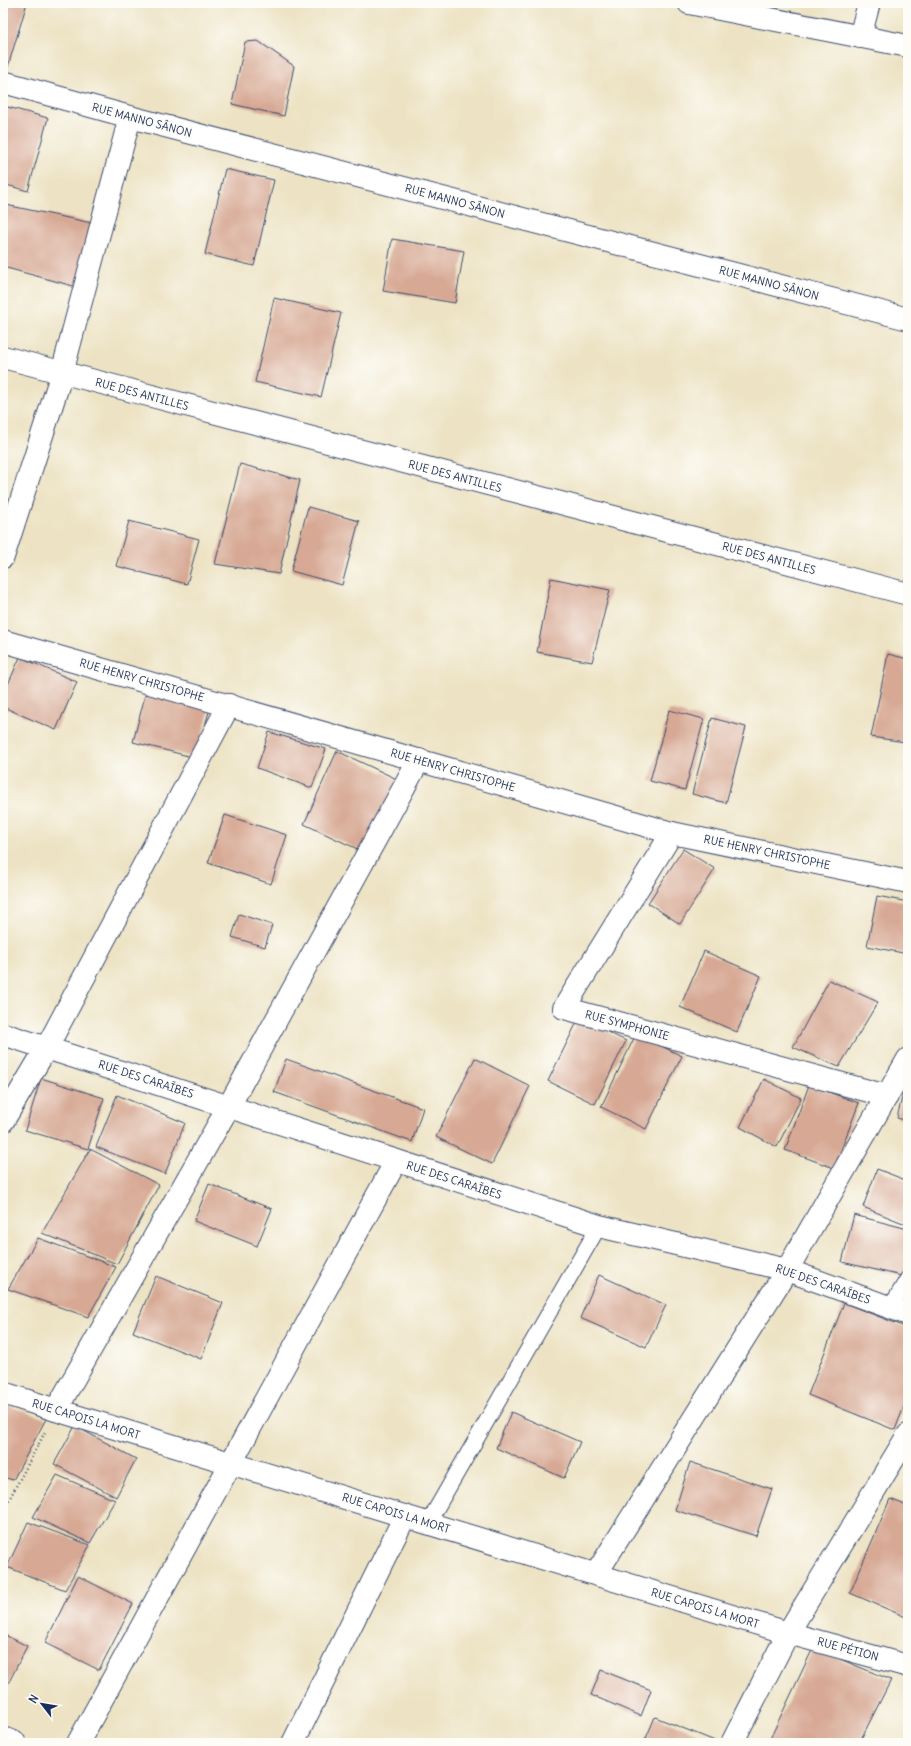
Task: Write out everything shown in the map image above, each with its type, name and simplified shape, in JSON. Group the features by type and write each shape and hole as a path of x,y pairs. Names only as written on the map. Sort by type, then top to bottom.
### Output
{"street":[{"path":"689,3 711,6 908,46"},
{"path":"860,37 868,3"},
{"name":"RUE MANNO SÂNON","path":"3,82 130,117 908,319"},
{"path":"3,557 62,373 130,117"},
{"name":"RUE DES ANTILLES","path":"3,357 908,594"},
{"name":"RUE HENRY CHRISTOPHE","path":"3,641 672,833 908,882"},
{"path":"3,1121 46,1047 229,705"},
{"path":"56,1410 229,1106 419,760"},
{"name":"RUE SYMPHONIE","path":"672,833 564,1008 887,1096"},
{"name":"RUE DES CARAÏBES","path":"3,1034 598,1226 787,1270 899,1311"},
{"path":"596,1574 787,1270 908,1059"},
{"path":"78,1743 396,1161"},
{"name":"RUE CAPOIS LA MORT","path":"3,1393 788,1633"},
{"path":"732,1743 788,1633 908,1435"},
{"path":"293,1743 405,1516"},
{"name":"RUE PÉTION","path":"788,1633 908,1666"},
{"path":"3,1738 15,1743"}],"lane":[{"path":"428,1523 598,1226"},
{"path":"899,1311 908,1278"}],"path":[{"path":"3,1511 56,1410"}],"building":[{"path":"3,3 27,3 6,73 3,73"},
{"path":"258,41 294,66 284,116 232,104 245,42"},
{"path":"4,106 48,118 28,191 3,184"},
{"path":"225,169 274,180 254,266 205,254"},
{"path":"6,205 92,223 77,287 3,267 3,220"},
{"path":"392,239 464,251 455,303 383,291"},
{"path":"274,298 341,313 321,397 255,382"},
{"path":"240,464 300,480 279,574 215,564"},
{"path":"308,507 359,521 342,585 291,571"},
{"path":"129,521 199,539 187,584 116,566"},
{"path":"551,578 610,590 592,662 537,652"},
{"path":"888,654 908,659 908,731 905,742 871,737"},
{"path":"20,657 77,682 56,730 3,707 3,696"},
{"path":"146,692 210,708 196,758 133,742"},
{"path":"669,710 704,719 685,790 650,781"},
{"path":"712,718 746,727 726,803 692,794"},
{"path":"269,732 326,749 312,788 257,768"},
{"path":"337,751 399,780 366,853 304,824"},
{"path":"225,815 287,835 271,884 208,863"},
{"path":"683,849 715,869 680,924 648,903"},
{"path":"877,896 908,902 908,954 867,946"},
{"path":"239,914 272,925 265,947 232,937"},
{"path":"704,951 761,976 737,1032 680,1007"},
{"path":"829,980 878,1002 839,1067 793,1047"},
{"path":"579,1018 626,1041 595,1104 548,1081"},
{"path":"636,1034 682,1056 646,1129 601,1107"},
{"path":"475,1058 530,1086 492,1164 436,1137"},
{"path":"286,1059 423,1108 412,1142 274,1092"},
{"path":"908,1077 908,1121 897,1118"},
{"path":"41,1078 104,1098 88,1149 25,1130"},
{"path":"764,1079 801,1098 777,1147 740,1127"},
{"path":"809,1085 859,1103 834,1168 785,1150"},
{"path":"117,1095 185,1123 165,1174 96,1147"},
{"path":"90,1149 159,1185 117,1264 42,1233"},
{"path":"877,1169 908,1181 908,1225 863,1207"},
{"path":"209,1184 272,1209 257,1246 194,1221"},
{"path":"854,1215 908,1229 908,1268 906,1277 842,1262"},
{"path":"38,1238 116,1267 88,1317 8,1289"},
{"path":"599,1275 666,1305 646,1347 580,1318"},
{"path":"156,1276 223,1303 201,1359 133,1332"},
{"path":"844,1303 908,1328 908,1396 895,1430 808,1395"},
{"path":"3,1404 46,1419 13,1480 3,1477"},
{"path":"511,1412 580,1442 564,1478 496,1448"},
{"path":"75,1426 136,1459 116,1497 54,1464"},
{"path":"690,1462 772,1489 756,1536 675,1510"},
{"path":"57,1475 115,1500 90,1543 33,1517"},
{"path":"890,1499 908,1506 908,1618 850,1593"},
{"path":"28,1522 90,1545 65,1590 7,1567"},
{"path":"78,1576 133,1604 99,1670 45,1643"},
{"path":"3,1634 27,1646 3,1694"},
{"path":"813,1648 891,1680 859,1743 768,1743"},
{"path":"601,1670 651,1690 641,1716 591,1695"},
{"path":"655,1717 720,1743 644,1743"}]}
